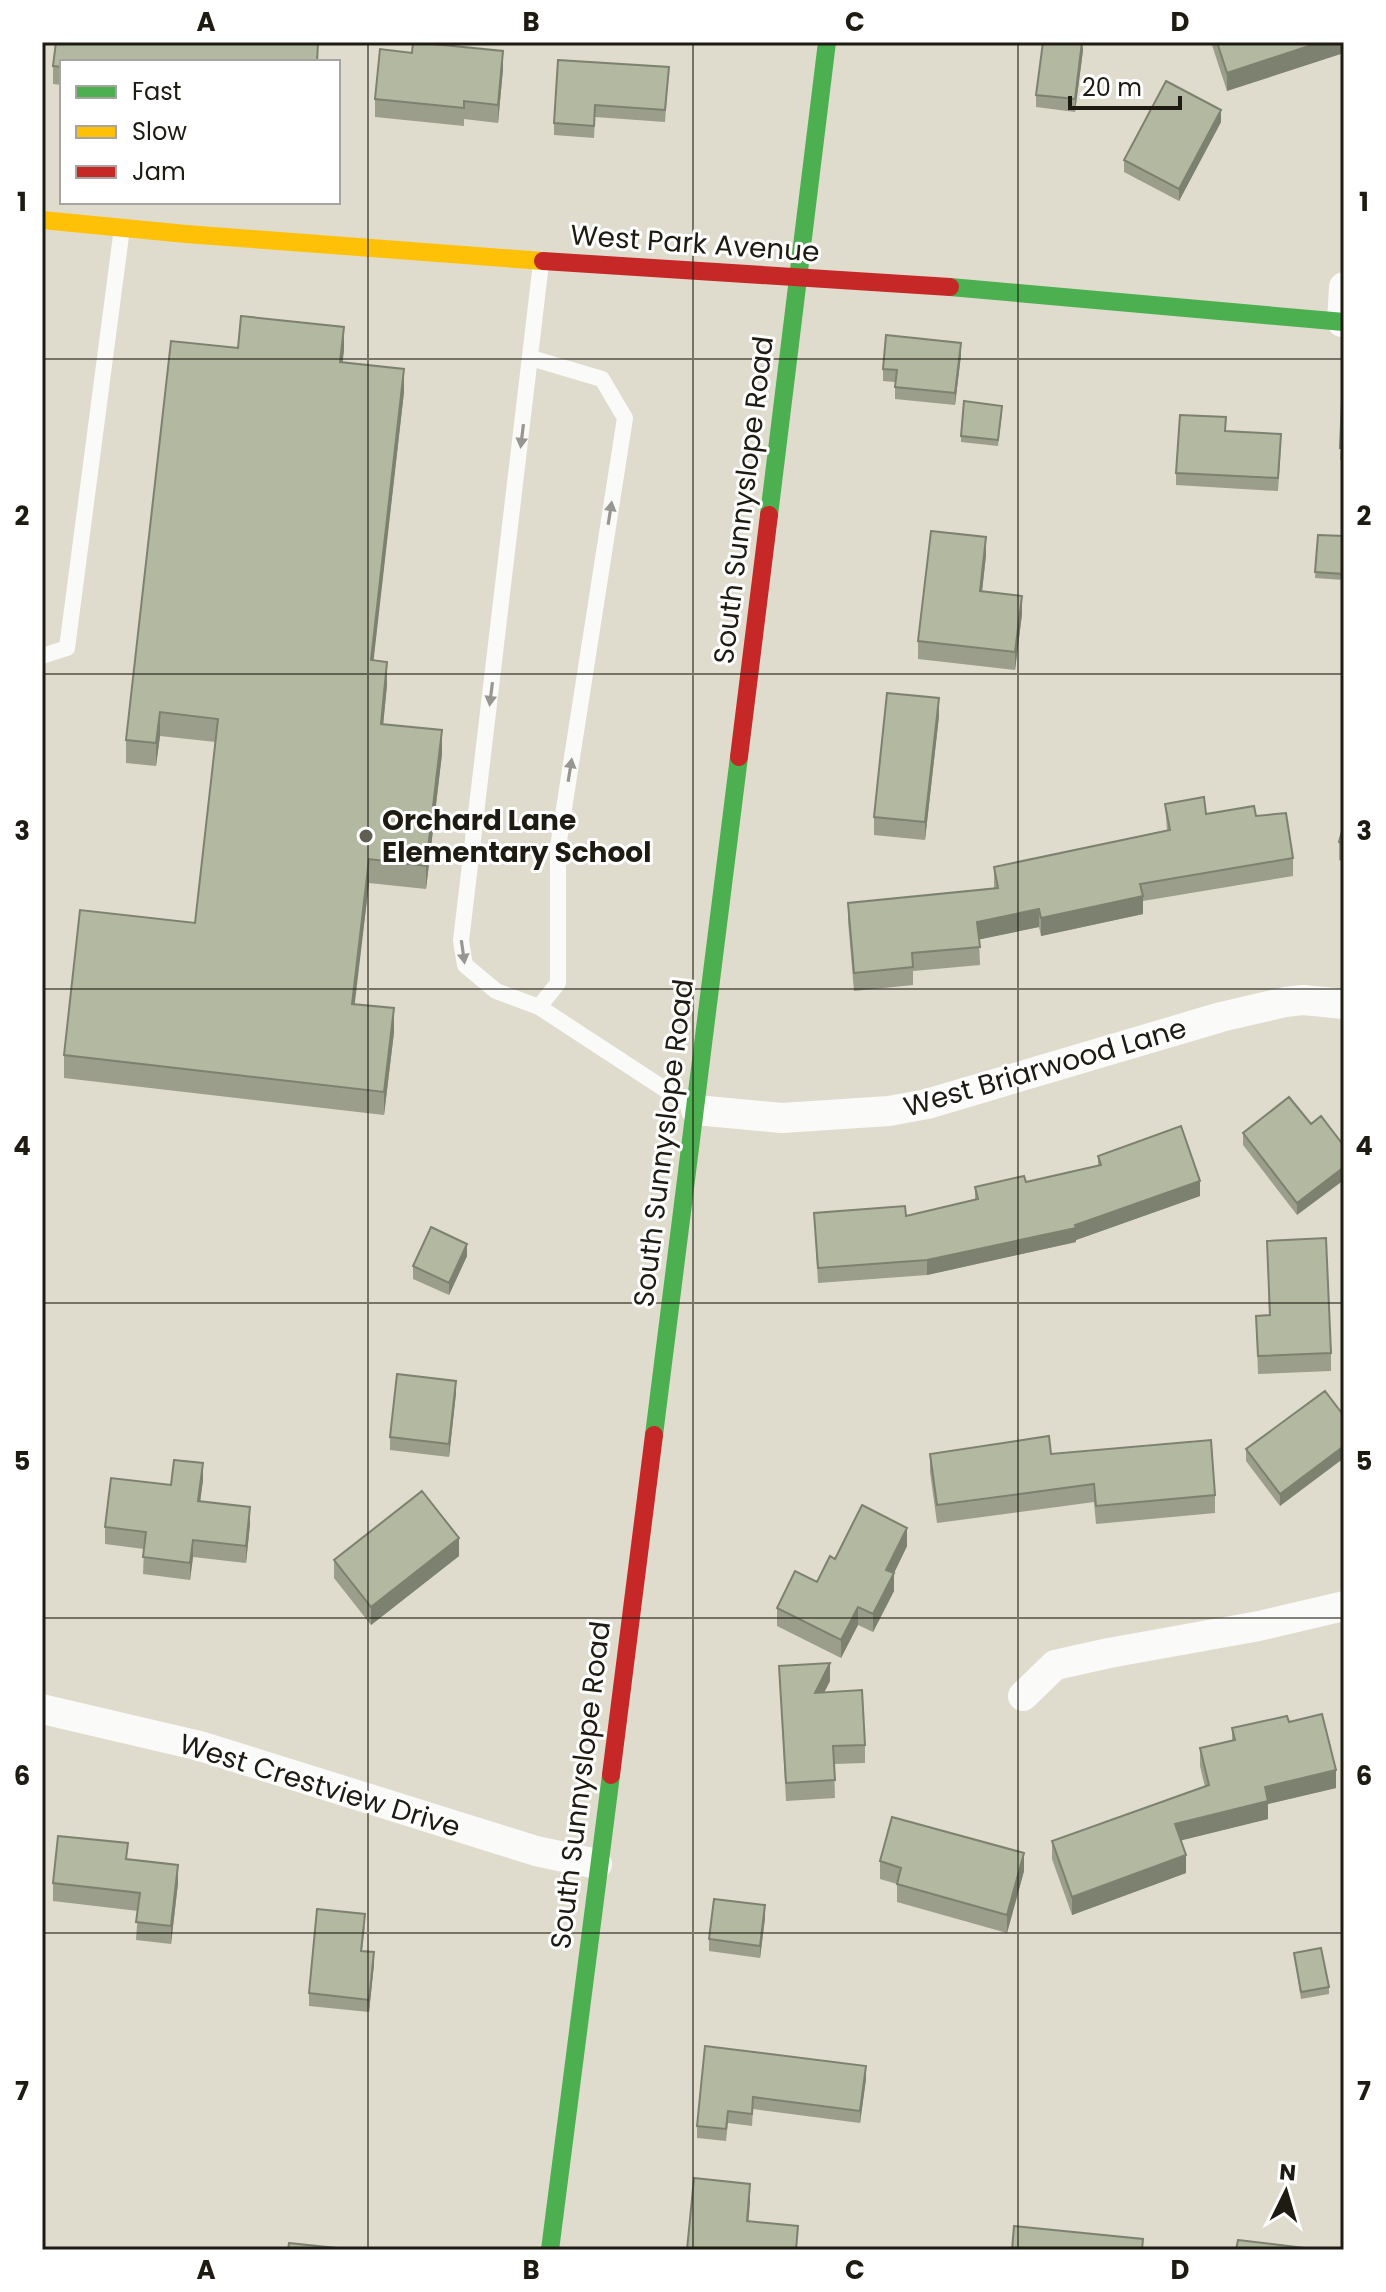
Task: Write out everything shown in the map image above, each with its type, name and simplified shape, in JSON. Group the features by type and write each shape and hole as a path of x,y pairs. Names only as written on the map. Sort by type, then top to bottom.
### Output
{"street":[{"name":"South Sunnyslope Road","path":"550,2250 597,1864 696,1110 827,42"},
{"name":"West Park Avenue","path":"42,220 541,261 798,279 879,281 1343,322"},
{"path":"1343,322 1344,287"},
{"name":"West Briarwood Lane","path":"696,1110 782,1118 914,1107 1221,1017 1303,1000 1344,1004"},
{"path":"1023,1696 1055,1665 1259,1626 1344,1606"},
{"name":"West Crestview Drive","path":"42,1709 200,1746 536,1851 597,1864"}],"lane":[{"path":"42,656 67,648 122,228"},
{"path":"541,261 461,941 465,965 496,991 539,1007 696,1110"},
{"path":"531,358 602,379 625,418 558,847 558,983 539,1007"}],"building":[{"path":"56,42 318,44 317,60 60,60 60,67 53,66"},
{"path":"413,42 503,51 498,105 464,101 464,108 375,99 380,49 412,53"},
{"path":"1043,42 1082,42 1075,99 1036,95"},
{"path":"1217,42 1321,42 1227,73"},
{"path":"558,60 669,67 665,110 595,105 594,126 554,123"},
{"path":"1166,81 1221,110 1179,189 1124,160"},
{"path":"241,316 344,327 340,362 404,369 371,660 387,662 381,724 442,730 426,866 369,859 352,1004 394,1008 384,1092 64,1055 80,910 195,923 218,719 160,712 156,743 126,740 171,341 238,348"},
{"path":"886,335 961,343 955,393 895,387 897,370 883,369"},
{"path":"1342,399 1344,448 1340,448"},
{"path":"964,401 1002,406 998,440 961,436"},
{"path":"1180,415 1226,417 1225,431 1281,434 1278,478 1176,473"},
{"path":"931,531 986,537 980,591 1022,596 1015,652 918,641"},
{"path":"1318,535 1344,536 1344,574 1315,572"},
{"path":"887,693 939,698 925,822 874,817"},
{"path":"1204,797 1206,814 1254,806 1256,816 1286,813 1293,858 1140,884 1143,896 1041,918 1039,909 977,922 980,947 912,953 913,967 854,973 848,903 998,888 994,867 1170,830 1165,804"},
{"path":"1344,824 1344,844 1339,842"},
{"path":"1289,1097 1311,1124 1321,1116 1344,1146 1344,1167 1297,1203 1243,1133"},
{"path":"1181,1126 1200,1181 1075,1225 1076,1228 927,1260 818,1268 814,1213 905,1206 906,1216 978,1199 975,1187 1024,1176 1026,1182 1101,1165 1098,1156"},
{"path":"431,1227 467,1244 449,1283 413,1266"},
{"path":"1326,1238 1331,1353 1258,1356 1256,1316 1270,1315 1267,1241"},
{"path":"397,1374 456,1381 449,1444 390,1437"},
{"path":"1325,1391 1344,1416 1344,1446 1280,1494 1246,1449"},
{"path":"1049,1436 1051,1454 1211,1440 1215,1495 1096,1506 1094,1484 937,1505 930,1454"},
{"path":"174,1460 203,1463 198,1501 250,1507 246,1546 193,1540 190,1563 143,1557 146,1532 105,1527 111,1478 171,1485"},
{"path":"422,1491 459,1538 371,1607 334,1560"},
{"path":"862,1505 907,1528 886,1570 894,1573 873,1614 858,1607 841,1640 777,1608 795,1571 817,1582 830,1556 835,1559"},
{"path":"830,1663 815,1693 862,1690 865,1745 833,1746 835,1780 786,1783 779,1666"},
{"path":"1322,1714 1336,1770 1265,1787 1268,1801 1175,1824 1186,1855 1072,1897 1052,1841 1209,1785 1200,1748 1235,1740 1232,1728 1287,1716 1289,1722"},
{"path":"892,1817 1024,1853 1007,1915 897,1884 901,1868 880,1861"},
{"path":"58,1836 128,1843 126,1859 178,1865 171,1926 136,1922 140,1893 53,1883"},
{"path":"714,1899 765,1905 760,1946 709,1939"},
{"path":"317,1909 365,1914 361,1951 374,1952 369,2000 309,1993"},
{"path":"1321,1948 1329,1987 1301,1992 1294,1953"},
{"path":"705,2046 866,2066 860,2111 753,2097 752,2114 728,2111 726,2129 697,2126"},
{"path":"694,2178 750,2184 747,2221 798,2226 796,2250 687,2250"},
{"path":"1014,2226 1143,2239 1142,2250 1012,2250"},
{"path":"1238,2240 1321,2250 1236,2250"},
{"path":"289,2243 336,2248 336,2250 288,2250"}],"traffic: fast":[{"path":"769,515 827,42"},
{"path":"950,287 1344,322"},
{"path":"654,1435 739,757"},
{"path":"550,2250 611,1775"}],"traffic: slow":[{"path":"42,220 543,261"}],"traffic: jam":[{"path":"543,261 950,287"},
{"path":"739,757 769,515"},
{"path":"611,1775 654,1435"}],"place":[{"name":"Orchard Lane Elementary School","path":"366,836"}]}
